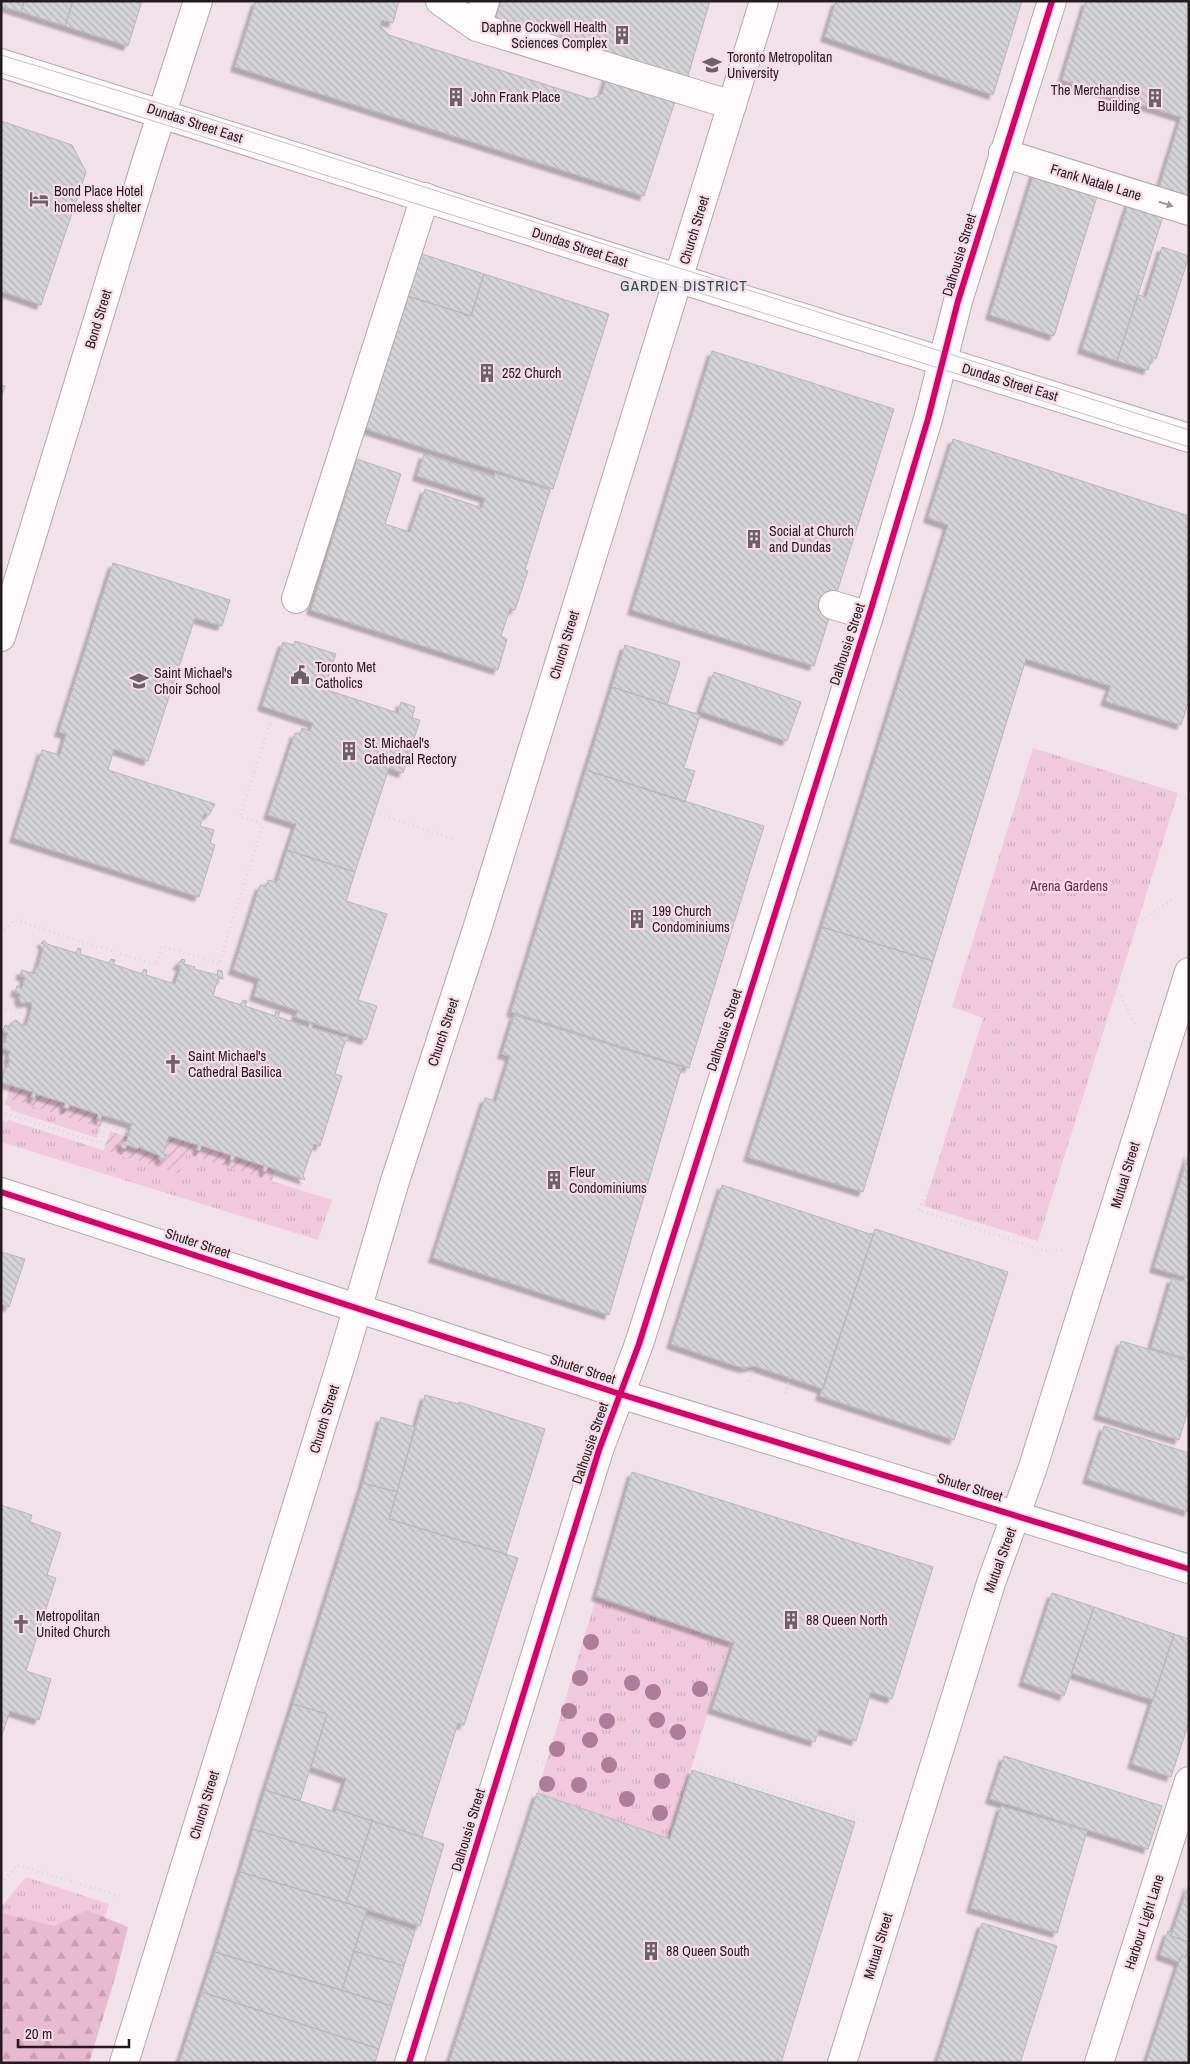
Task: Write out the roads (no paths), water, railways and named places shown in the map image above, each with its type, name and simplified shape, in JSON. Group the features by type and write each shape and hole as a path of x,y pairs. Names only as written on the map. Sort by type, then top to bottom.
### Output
{"street":[{"name":"Bond Street","path":"1,637 162,112 198,1"},
{"path":"440,1 477,27 591,55 732,104"},
{"path":"477,27 485,1"},
{"name":"Church Street","path":"124,2063 764,1"},
{"name":"Dalhousie Street","path":"409,2063 599,1450 639,1344 869,616 928,419 958,301 1052,1"},
{"name":"Dundas Street East","path":"1,63 162,112 678,279 1189,438"},
{"name":"Frank Natale Lane","path":"1003,153 1189,211"},
{"path":"296,599 425,197"},
{"path":"833,605 869,616"},
{"name":"Mutual Street","path":"842,2063 991,1583 1032,1470 1188,975"},
{"name":"Shuter Street","path":"1,1192 620,1394 1016,1514 1189,1569"},
{"name":"Harbour Light Lane","path":"1099,2063 1189,1781"}],"tram line":[{"path":"1,55 201,116 1189,430"},
{"path":"1,73 1189,447"}],"place":[{"name":"Daphne Cockwell Health Sciences Complex","path":"622,35"},
{"name":"Toronto Metropolitan University","path":"712,65"},
{"name":"John Frank Place","path":"456,97"},
{"name":"The Merchandise Building","path":"1155,98"},
{"name":"Bond Place Hotel homeless shelter","path":"39,199"},
{"name":"252 Church","path":"487,373"},
{"name":"Social at Church and Dundas","path":"754,539"},
{"name":"Toronto Met Catholics","path":"300,675"},
{"name":"Saint Michael's Choir School","path":"139,681"},
{"name":"St. Michael's Cathedral Rectory","path":"349,751"},
{"name":"199 Church Condominiums","path":"637,919"},
{"name":"Saint Michael's Cathedral Basilica","path":"173,1064"},
{"name":"Fleur Condominiums","path":"554,1180"},
{"name":"88 Queen North","path":"791,1620"},
{"name":"Metropolitan United Church","path":"21,1624"},
{"name":"88 Queen South","path":"651,1951"}],"district":[{"name":"GARDEN DISTRICT","path":"684,286"}],"park label":[{"name":"Arena Gardens","path":"1069,886"}]}
